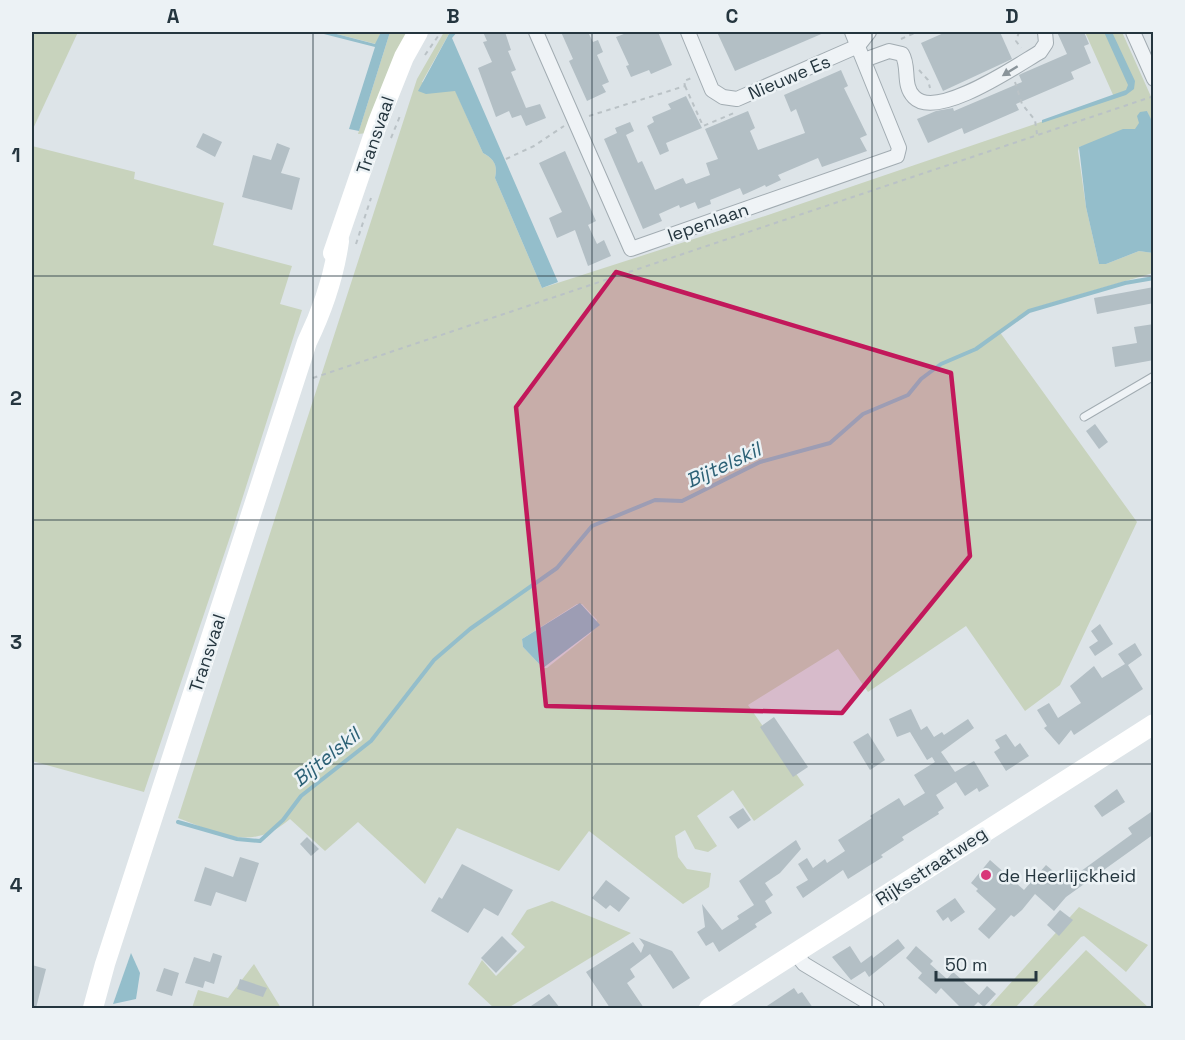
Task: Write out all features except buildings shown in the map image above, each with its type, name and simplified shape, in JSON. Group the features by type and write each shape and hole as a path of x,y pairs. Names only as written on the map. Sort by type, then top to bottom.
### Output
{"street":[{"name":"Transvaal","path":"93,1008 105,964 307,342 313,304 326,267 339,241 378,122 404,57 418,32"},
{"name":"Iepenlaan","path":"536,32 631,249 897,156 900,148 858,46"},
{"name":"Nieuwe Es","path":"688,32 712,90 723,98 738,99 858,46 869,32"},
{"path":"852,32 858,46"},
{"path":"864,60 889,51 902,54 907,68 907,84 912,94 916,100 929,102 961,96 986,86 1040,52 1046,43 1045,32"},
{"path":"1133,32 1154,80"},
{"name":"Rijksstraatweg","path":"709,1008 1154,724"},
{"path":"795,953 804,964 877,1008"},
{"name":"Transvaal","path":"85,1008 91,990 105,964"}],"lane":[{"path":"1084,417 1154,376"}],"path":[{"path":"1019,32 1016,41 1032,57"},
{"path":"907,68 924,73 931,91 929,102"},
{"path":"506,159 527,150 558,129 575,121 685,86 684,81 705,72"},
{"path":"1009,72 1022,104 1035,120 1037,134"},
{"path":"313,378 1154,96"}],"highlighted area":[{"path":"616,272 951,373 970,556 842,713 546,706 516,407"}],"green space":[{"path":"32,32 78,32 32,131"},
{"path":"329,32 381,32 376,44"},
{"path":"390,32 412,32 368,133 358,134"},
{"path":"444,32 450,32 422,82 455,90 483,153 494,163 495,178 542,288 771,214 1114,97 1085,32 1122,32 1153,101 1153,125 1147,111 1136,129 1079,147 1078,151 1086,207 1099,264 1106,264 1139,251 1153,253 1153,273 1037,307 999,331 1137,522 1060,685 1025,711 966,626 868,692 838,649 748,705 804,785 754,821 733,790 697,816 717,846 708,852 695,849 685,830 675,836 678,857 687,869 711,873 709,887 683,904 589,831 559,871 457,828 425,884 358,822 325,851 290,819 262,835 236,837 208,830 178,818 417,79","holes":["577,604 582,604 597,620 592,632 547,668 543,668 523,647 522,639"]},
{"path":"32,146 135,172 134,179 224,203 213,245 292,266 280,304 302,310 232,531 144,792 32,761"},
{"path":"552,901 631,933 508,1008 494,1008 468,984 482,960 496,976 525,947 511,934 527,910"},
{"path":"1079,907 1148,945 1126,972 1084,936 1081,937 1015,1008 988,1008"},
{"path":"1086,950 1149,1008 1031,1008"},
{"path":"254,964 281,1008 192,1008 198,990 228,998"}],"water":[{"path":"316,32 329,32 375,44 381,32 390,32 359,131 349,129 375,47"},
{"path":"450,32 457,32 452,38 558,282 542,288 495,178 494,163 483,153 455,91 426,94 418,91"},
{"path":"1104,32 1112,32 1135,81 1134,89 1126,95 1042,123 1042,120 1126,90 1128,85"},
{"path":"1147,111 1154,125 1153,253 1139,251 1106,264 1099,264 1086,207 1079,147 1123,129 1135,129 1139,123 1137,116 1140,112"},
{"path":"580,603 600,625 543,668 523,647 522,639"},
{"path":"131,953 140,973 136,999 113,1004"}],"waterway":[{"name":"Bijtelskil","path":"178,822 237,839 260,841 283,820 301,796 371,741 434,660 470,629 557,568 592,526 655,500 682,501 760,462 830,443 863,414 908,395 921,379 941,364 976,349 1029,311 1125,283 1154,278"}],"place":[{"name":"de Heerlijckheid","path":"986,875"}]}
